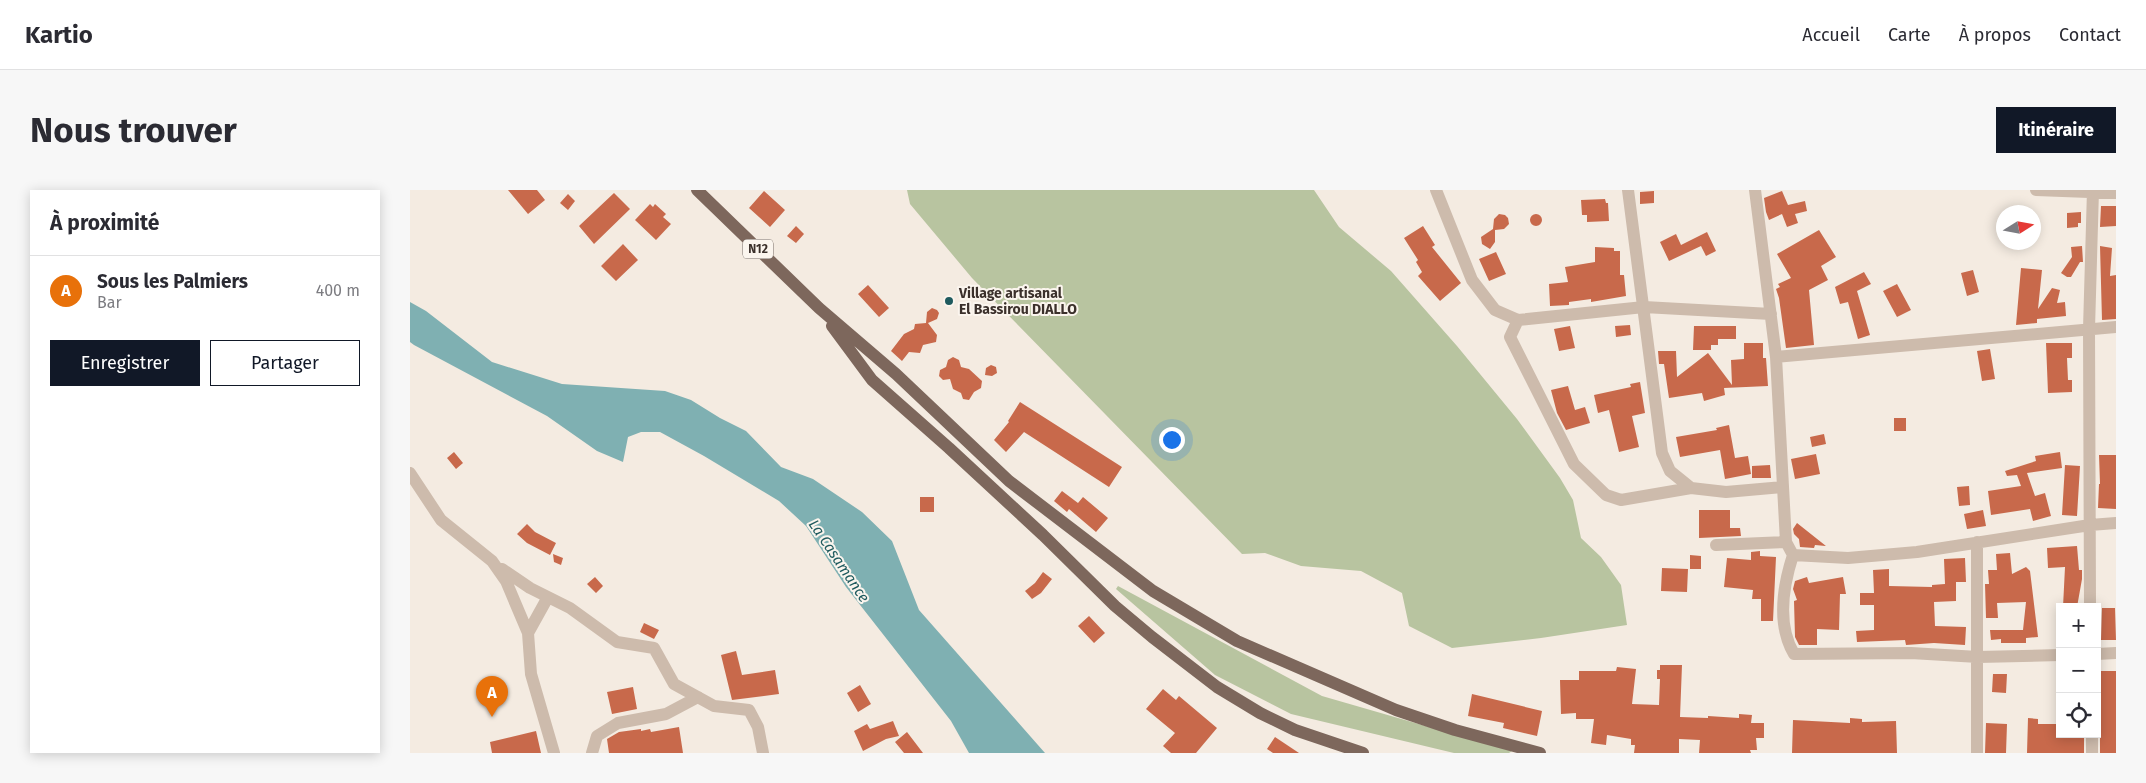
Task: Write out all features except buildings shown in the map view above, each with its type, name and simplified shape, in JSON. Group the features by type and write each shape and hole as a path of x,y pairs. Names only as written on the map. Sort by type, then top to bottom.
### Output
{"main road":[{"name":"N12","path":"697,190 819,308"},
{"path":"819,308 872,380 949,448 1116,606 1152,637 1217,687 1260,713 1295,730 1363,753"},
{"path":"819,308 896,374 1009,482 1153,591 1237,641 1396,710 1455,730 1540,753"}],"street":[{"path":"1436,190 1472,280 1495,310 1518,320 1644,307 1771,314"},
{"path":"1628,190 1662,453 1670,471 1690,488"},
{"path":"1755,190 1776,357 1786,542 1792,555 1785,580 1784,622 1787,642 1794,654 1911,653 1978,657 2056,655"},
{"path":"2036,190 2116,192"},
{"path":"2090,603 2089,329 2093,191"},
{"path":"1518,320 1510,337 1574,464 1606,495 1621,500 1690,488 1726,492 1782,487"},
{"path":"1776,357 2116,327"},
{"path":"410,473 441,520 492,561 530,588 570,608 617,642 654,648 674,684 714,706 749,710 758,727 763,753"},
{"path":"1792,555 1848,558 1917,552 2090,525 2116,523"},
{"path":"1716,545 1786,542"},
{"path":"1977,542 1977,753"},
{"path":"492,561 506,581 528,633 531,674 554,753"},
{"path":"528,633 548,597"},
{"path":"2101,654 2116,653"},
{"path":"592,753 597,736 618,722 666,714 698,697"},
{"path":"2092,738 2092,753"}],"green space":[{"path":"907,190 1314,190 1339,227 1391,271 1457,346 1517,419 1560,478 1573,500 1581,538 1601,557 1621,585 1627,625 1541,638 1452,648 1409,626 1402,593 1361,571 1301,566 1265,553 1242,554 972,278 910,204"},
{"path":"1118,586 1322,696 1512,751 1509,753 1454,753 1291,714 1215,675 1116,589"}],"water":[{"name":"La Casamance","path":"410,302 426,311 492,362 562,384 665,391 691,400 746,431 781,467 813,479 862,512 892,541 919,610 1045,753 969,753 951,721 846,587 806,526 779,501 660,432 641,432 628,437 623,462 597,451 547,416 410,342"}],"place":[{"name":"Village artisanal El Bassirou DIALLO","path":"949,301"},
{"name":"Sous les Palmiers","path":"492,717"}]}
